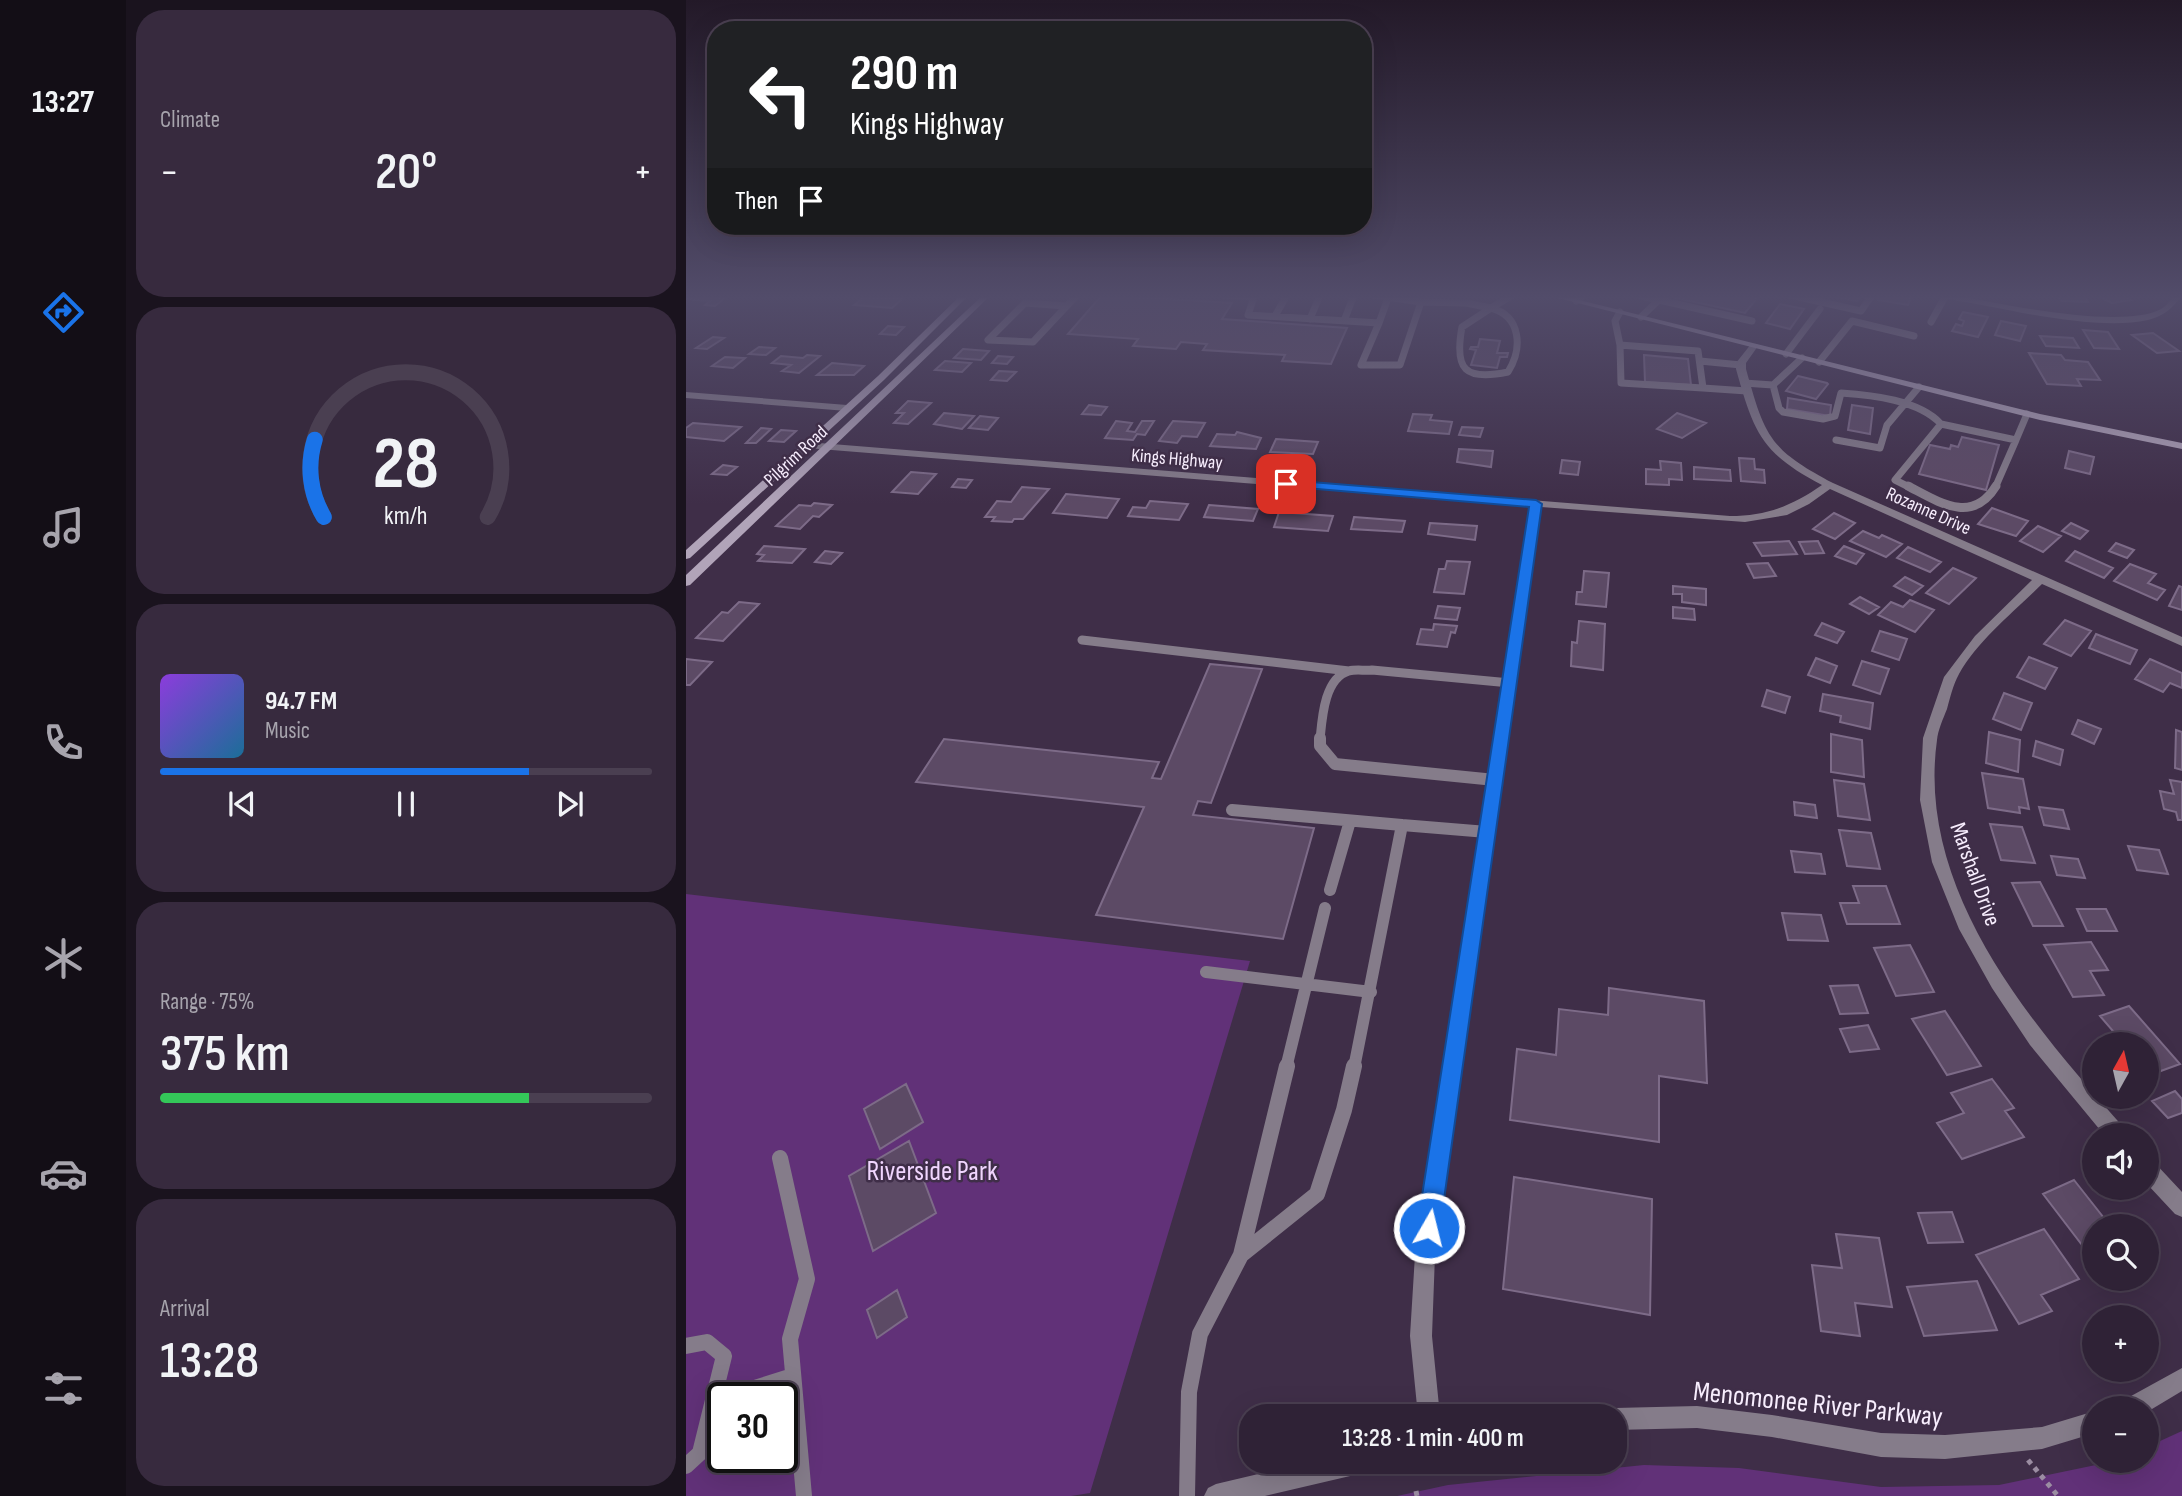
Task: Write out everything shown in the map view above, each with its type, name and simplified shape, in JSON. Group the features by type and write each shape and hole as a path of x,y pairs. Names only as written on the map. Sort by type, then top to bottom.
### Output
{"street":[{"name":"Pilgrim Road","path":"686,556 895,365"},
{"name":"Pilgrim Road","path":"686,581 915,365"},
{"name":"Rozanne Drive","path":"1741,365 1756,424 1771,447 1789,463 1829,485 2182,642"},
{"path":"1830,365 2027,414 2182,446"},
{"path":"887,373 906,374"},
{"path":"686,395 847,408"},
{"name":"Kings Highway","path":"807,445 1752,520 1790,512 1829,485"},
{"path":"1428,1404 1421,1336 1425,1255 1536,504"},
{"name":"Marshall Drive","path":"2040,579 1965,657 1952,674 1937,706 1927,751 1930,820 1941,863 1962,919 2005,996 2042,1049 2107,1123"},
{"path":"2159,1182 2182,1207"},
{"path":"2153,1396 2182,1380"},
{"name":"Menomonee River Parkway","path":"1627,1419 1697,1417 1772,1426 1881,1445 1945,1447 2042,1438 2082,1426"},
{"path":"1216,1496 1308,1474"}],"lane":[{"path":"1361,365 1400,365"},
{"path":"1459,365 1467,372 1497,375 1508,372 1513,365"},
{"path":"1621,365 1621,383 1703,388 1773,385 1795,365"},
{"path":"1700,365 1703,388"},
{"path":"1773,385 1779,408 1783,412 1823,419 1835,416 1841,393 1903,404 1931,413 1941,424 2016,440"},
{"path":"1836,440 1880,448 1887,425 1919,387"},
{"path":"1941,424 1895,480 1948,507 1966,510 1976,508 1991,495 2003,477 2027,414"},
{"path":"1082,640 1349,671 1372,670 1510,683"},
{"path":"1349,671 1340,676 1321,715 1320,746 1335,764 1495,780"},
{"path":"1233,810 1488,832"},
{"path":"1330,890 1350,821"},
{"path":"1241,1255 1317,1194 1344,1110 1371,992 1402,825"},
{"path":"1187,1496 1189,1392 1200,1334 1241,1255 1325,908"},
{"path":"1206,972 1371,992"},
{"path":"780,1158 807,1279 790,1339 804,1496"},
{"path":"686,1346 707,1342 724,1356 722,1382"},
{"path":"774,1382 793,1376"},
{"path":"686,1466 701,1453 707,1436"}],"path":[{"path":"2012,1441 2058,1496"}],"green space":[{"name":"Riverside Park","path":"686,894 1250,961 1090,1493 1071,1496 686,1496"},
{"path":"2182,1431 2182,1496 1397,1496 1448,1485 1556,1474 1627,1474 1627,1467 1644,1465 1739,1468 1881,1487 1999,1485 2082,1468 2082,1473 2159,1473 2159,1442"}],"building":[{"path":"714,365 737,365 733,368"},
{"path":"791,365 809,365 799,373 782,371"},
{"path":"830,365 864,366 854,375 817,375"},
{"path":"941,365 969,365 962,372 935,370"},
{"path":"1471,365 1498,365 1497,368"},
{"path":"1644,365 1689,365 1691,385 1645,382"},
{"path":"2036,365 2090,365 2100,380 2077,379 2081,386 2047,384"},
{"path":"999,371 1016,372 1007,381 991,380"},
{"path":"1798,376 1828,384 1816,399 1786,391"},
{"path":"1788,398 1831,405 1830,416 1787,409"},
{"path":"908,401 931,403 908,424 894,423 904,413 896,413"},
{"path":"1089,405 1107,407 1101,415 1082,414"},
{"path":"1852,405 1873,408 1870,434 1848,430"},
{"path":"944,413 974,416 962,429 934,424"},
{"path":"1677,413 1706,423 1682,438 1657,429"},
{"path":"1413,414 1432,415 1430,420 1452,422 1449,434 1408,431"},
{"path":"980,416 998,418 988,430 969,428"},
{"path":"1116,421 1132,423 1127,431 1135,432 1142,421 1154,421 1145,435 1137,434 1133,440 1105,438"},
{"path":"1173,421 1205,423 1197,437 1182,436 1177,443 1159,441"},
{"path":"693,423 741,427 724,441 686,437 686,428"},
{"path":"1462,427 1483,428 1480,437 1459,435"},
{"path":"761,428 771,429 756,443 746,443"},
{"path":"781,430 796,431 784,442 769,441"},
{"path":"1237,432 1261,438 1256,449 1210,446 1217,434 1235,435"},
{"path":"1962,437 1999,445 1986,490 1919,474 1930,445 1950,449 1951,445 1958,447"},
{"path":"1276,439 1318,442 1313,454 1270,452"},
{"path":"1459,449 1493,451 1491,467 1457,462"},
{"path":"2069,451 2094,457 2090,474 2065,468"},
{"path":"1739,458 1754,459 1755,469 1764,470 1765,483 1741,481"},
{"path":"1562,460 1580,462 1578,475 1560,473"},
{"path":"1660,461 1681,463 1682,480 1669,479 1669,485 1646,484 1646,469 1661,470"},
{"path":"723,465 737,467 727,475 712,474"},
{"path":"1694,467 1730,470 1731,481 1694,479"},
{"path":"911,472 936,474 918,494 892,492"},
{"path":"958,479 972,480 966,488 952,487"},
{"path":"1022,487 1049,489 1023,519 1014,519 1012,522 992,521 995,517 985,517 997,501 1011,502"},
{"path":"1066,494 1119,499 1107,518 1053,513"},
{"path":"1150,501 1188,504 1179,520 1128,516 1133,507 1146,508"},
{"path":"814,503 832,505 819,517 813,516 800,529 776,526 799,505 811,506"},
{"path":"1209,505 1258,509 1253,521 1204,517"},
{"path":"1992,508 2028,521 2016,536 1978,524"},
{"path":"1279,512 1333,516 1328,531 1274,527"},
{"path":"1834,513 1855,523 1835,539 1813,529"},
{"path":"1354,517 1405,521 1402,532 1351,529"},
{"path":"1430,523 1477,526 1475,540 1428,534"},
{"path":"2071,523 2088,531 2080,539 2062,531"},
{"path":"2038,526 2061,536 2043,552 2020,541"},
{"path":"1863,531 1879,538 1882,535 1902,544 1886,557 1850,541"},
{"path":"1789,541 1797,554 1762,556 1754,543"},
{"path":"1818,541 1824,553 1805,554 1799,542"},
{"path":"2116,543 2134,550 2127,558 2109,551"},
{"path":"764,546 805,549 792,563 758,561 764,555 757,554"},
{"path":"1844,546 1864,554 1856,564 1835,556"},
{"path":"1908,547 1941,562 1930,572 1897,558"},
{"path":"825,551 842,553 831,564 815,562"},
{"path":"2075,551 2113,568 2104,578 2066,561"},
{"path":"1447,561 1470,562 1464,594 1434,592 1439,569 1445,569"},
{"path":"1768,563 1776,576 1754,578 1747,564"},
{"path":"2130,564 2156,574 2148,583 2165,590 2157,600 2114,581"},
{"path":"1953,568 1976,578 1949,604 1926,593"},
{"path":"1584,571 1609,573 1606,607 1576,604 1577,592 1582,592"},
{"path":"1905,577 1923,586 1912,595 1894,586"},
{"path":"1673,586 1706,589 1706,605 1682,602 1682,594 1673,594"},
{"path":"2179,586 2182,587 2182,610 2169,606"},
{"path":"1860,597 1879,607 1869,614 1850,604"},
{"path":"1910,600 1934,610 1915,632 1878,615 1891,602 1903,607"},
{"path":"739,602 759,604 723,641 696,638 722,612 728,613"},
{"path":"1438,606 1460,608 1457,620 1435,618"},
{"path":"1673,607 1694,609 1695,620 1673,618"},
{"path":"2065,620 2091,631 2071,656 2044,644"},
{"path":"1579,621 1605,624 1603,670 1571,666 1572,642 1577,643"},
{"path":"1822,623 1844,632 1837,643 1815,635"},
{"path":"1434,624 1457,626 1455,633 1451,632 1447,647 1417,644 1421,629 1433,630"},
{"path":"1880,631 1907,639 1899,660 1872,651"},
{"path":"2096,634 2137,650 2130,664 2089,648"},
{"path":"2029,657 2057,668 2045,689 2017,677"},
{"path":"1816,658 1837,666 1830,683 1808,675"},
{"path":"686,659 712,662 690,685 686,685"},
{"path":"2150,659 2182,673 2182,688 2170,683 2163,692 2135,679"},
{"path":"1862,661 1889,669 1880,694 1853,685"},
{"path":"1210,664 1262,669 1211,803 1198,801 1193,815 1314,828 1283,939 1096,915 1144,807 916,782 944,739 1159,762 1152,778 1161,779"},
{"path":"1767,690 1790,697 1785,713 1762,706"},
{"path":"2004,693 2032,703 2021,730 1993,719"},
{"path":"1823,694 1873,703 1870,729 1840,722 1841,716 1820,711"},
{"path":"2078,720 2101,729 2094,744 2072,734"},
{"path":"2176,730 2182,732 2182,770 2175,768"},
{"path":"1989,732 2020,740 2018,772 1986,763"},
{"path":"1831,734 1862,740 1864,777 1831,772"},
{"path":"2036,741 2063,750 2060,765 2033,756"},
{"path":"1982,773 2023,779 2029,809 2019,807 2020,813 1988,808"},
{"path":"1834,780 1864,784 1870,820 1838,816"},
{"path":"2170,780 2182,782 2182,820 2178,820 2176,812 2164,809 2160,791 2174,794"},
{"path":"1794,802 1815,805 1817,818 1795,815"},
{"path":"2039,807 2063,810 2069,829 2044,825"},
{"path":"1990,824 2022,827 2035,863 2001,860"},
{"path":"1839,830 1871,833 1880,869 1847,866"},
{"path":"2128,846 2159,850 2168,874 2137,870"},
{"path":"1791,851 1821,854 1825,874 1795,872"},
{"path":"2051,856 2078,859 2085,878 2057,875"},
{"path":"2040,882 2063,926 2033,926 2012,883"},
{"path":"1853,886 1886,886 1900,924 1847,924 1840,903 1859,903"},
{"path":"2077,909 2106,909 2117,931 2087,931"},
{"path":"1782,913 1821,915 1828,941 1788,940"},
{"path":"2091,942 2108,970 2090,971 2104,995 2073,997 2044,945"},
{"path":"1910,945 1934,992 1896,996 1874,948"},
{"path":"1858,985 1868,1013 1840,1014 1830,986"},
{"path":"1609,988 1704,1001 1707,1083 1659,1076 1659,1142 1510,1120 1517,1049 1556,1055 1559,1009 1608,1015"},
{"path":"2129,1006 2152,1032 2114,1032 2100,1016"},
{"path":"1945,1011 1981,1066 1947,1075 1912,1019"},
{"path":"1868,1025 1879,1049 1850,1052 1840,1029"},
{"path":"2160,1041 2180,1064 2160,1071"},
{"path":"1992,1079 2014,1108 2005,1111 2024,1137 1962,1159 1937,1123 1964,1113 1951,1093"},
{"path":"906,1084 923,1122 880,1149 864,1109"},
{"path":"2175,1091 2182,1099 2182,1113 2168,1118 2160,1110 2160,1098"},
{"path":"909,1141 936,1213 873,1251 849,1176"},
{"path":"1514,1177 1652,1199 1650,1315 1503,1289"},
{"path":"2074,1180 2082,1190 2082,1200 2090,1200 2101,1214 2082,1214 2082,1245 2043,1194"},
{"path":"1952,1212 1963,1242 1928,1243 1918,1213"},
{"path":"2044,1229 2079,1279 2041,1295 2052,1311 2019,1324 1976,1255"},
{"path":"1836,1234 1879,1238 1892,1307 1855,1303 1860,1336 1821,1331 1812,1265 1842,1268"},
{"path":"1977,1281 1997,1330 1924,1336 1907,1287"},
{"path":"897,1290 907,1317 877,1338 867,1310"}],"route":[{"path":"1286,484 1536,504 1429,1228"}]}
